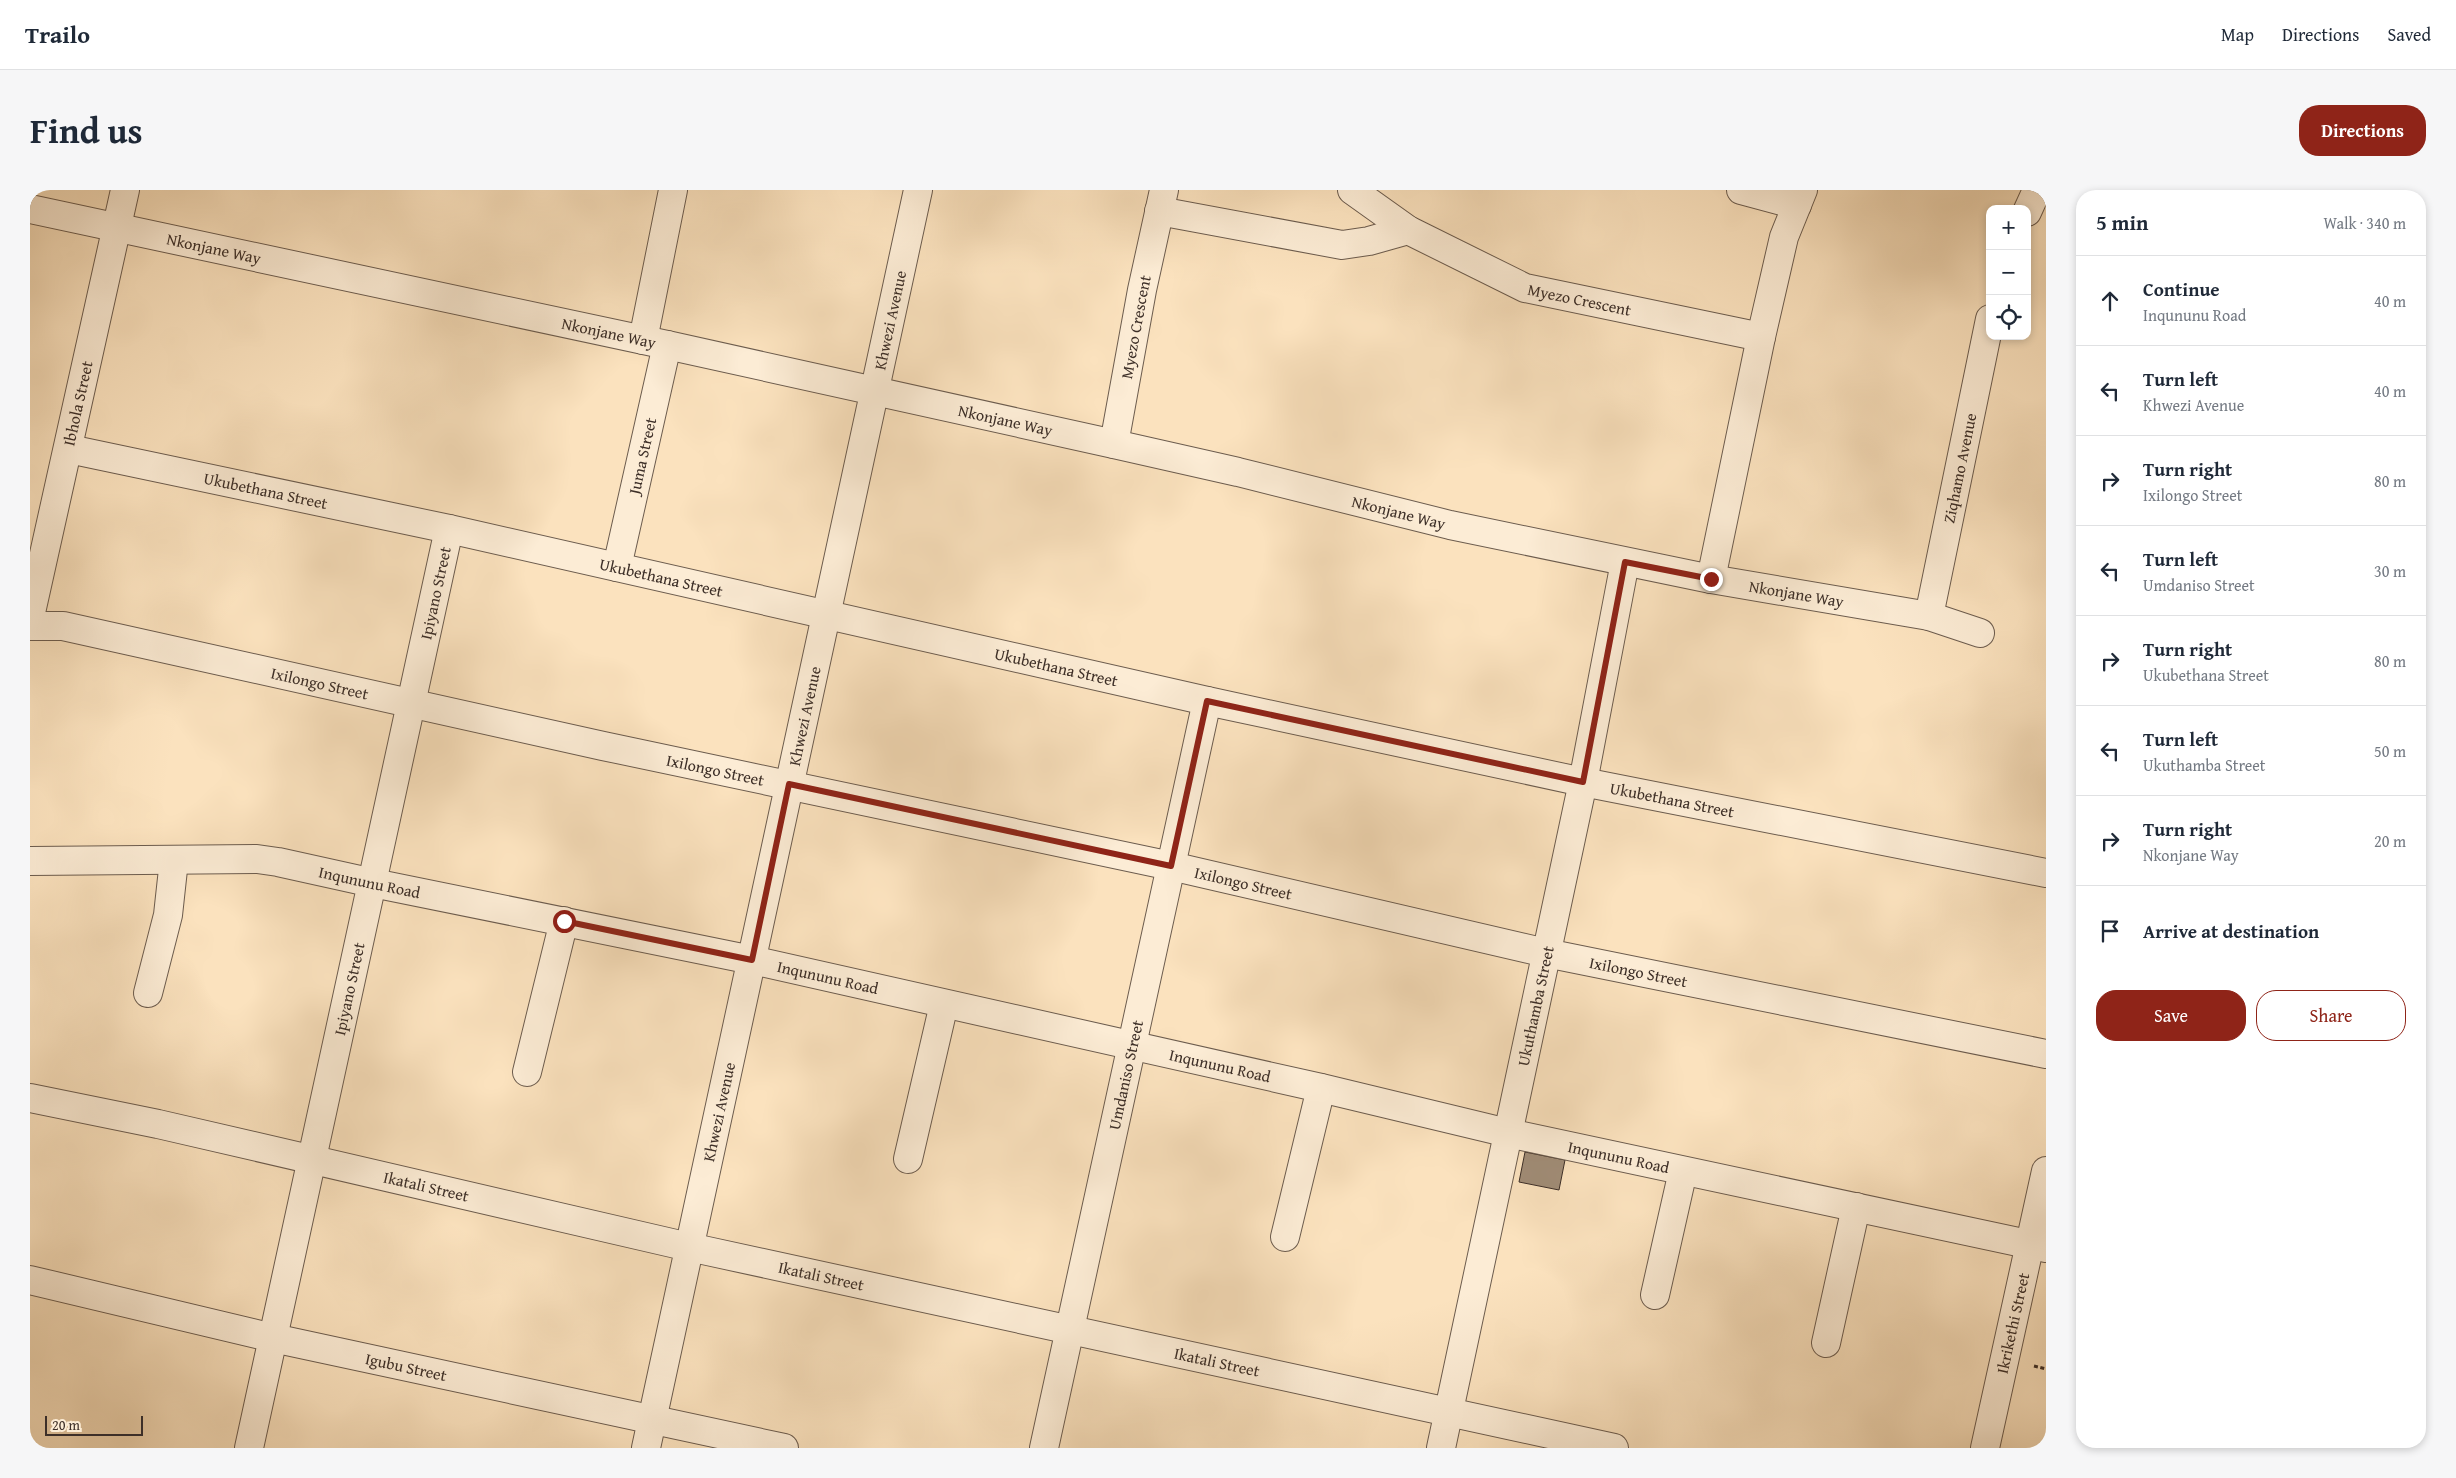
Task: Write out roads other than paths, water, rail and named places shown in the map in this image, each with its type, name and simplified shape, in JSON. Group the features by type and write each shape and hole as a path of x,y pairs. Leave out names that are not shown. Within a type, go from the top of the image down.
{"street":[{"name":"Ibhola Street","path":"30,617 69,449 125,190"},
{"name":"Juma Street","path":"617,567 655,343 673,190"},
{"name":"Khwezi Avenue","path":"646,1448 918,190"},
{"name":"Myezo Crescent","path":"1352,190 1408,230 1524,288 1761,337"},
{"path":"1711,579 1761,337 1784,238 1800,198 1741,190"},
{"path":"2030,205 2037,190"},
{"name":"Myezo Crescent","path":"1114,444 1142,290 1162,200 1342,245 1369,241 1408,230"},
{"name":"Nkonjane Way","path":"30,209 117,226 1114,444 1238,472 1450,525 1711,579 1929,616 1980,633"},
{"name":"Ziqhamo Avenue","path":"1929,616 1986,338"},
{"name":"Ukubethana Street","path":"69,449 449,528 1207,701 1583,782 2046,873"},
{"name":"Ipiyano Street","path":"249,1448 310,1160 373,883 449,528"},
{"name":"Ukuthamba Street","path":"1441,1448 1583,782 1625,562"},
{"name":"Ixilongo Street","path":"30,626 63,626 412,704 1171,866 1546,953 2046,1054"},
{"name":"Umdaniso Street","path":"1044,1448 1207,701"},
{"path":"148,993 168,915 174,860"},
{"name":"Inqununu Road","path":"30,861 264,860 752,960 1321,1088 1508,1133 2038,1247"},
{"path":"528,1072 564,921"},
{"path":"908,1159 944,1004"},
{"path":"1285,1237 1321,1088"},
{"name":"Ikatali Street","path":"30,1098 158,1124 689,1247 1614,1448"},
{"name":"Inqununu Road","path":"1655,1296 1683,1171"},
{"name":"Ikrikethi Street","path":"1985,1448 2038,1247 2046,1171"},
{"path":"1826,1343 1856,1207"},
{"name":"Igubu Street","path":"30,1280 273,1338 784,1448"}]}
